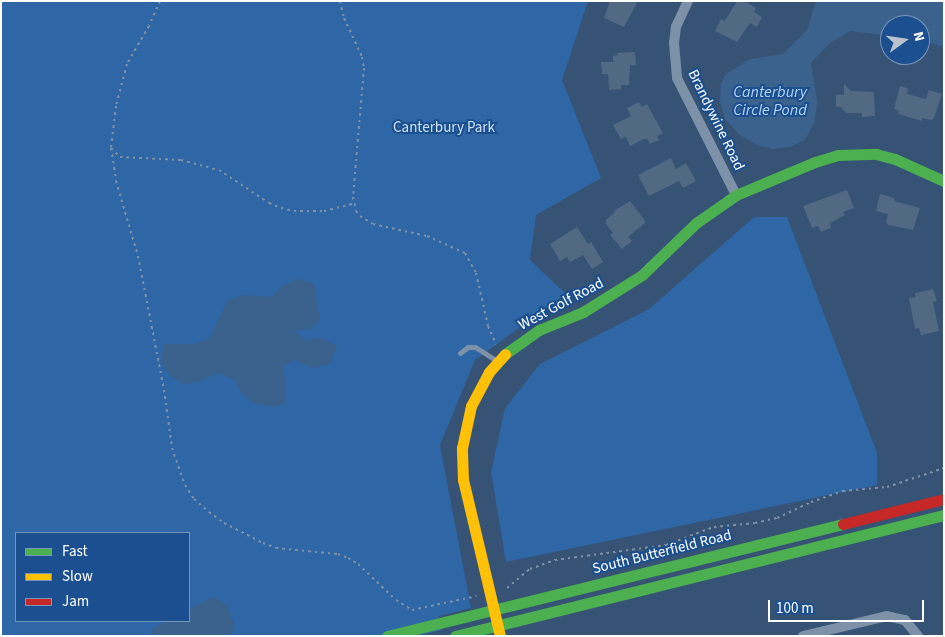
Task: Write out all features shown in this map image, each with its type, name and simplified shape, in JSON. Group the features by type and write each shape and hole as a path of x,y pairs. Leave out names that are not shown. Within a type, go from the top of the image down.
{"main road":[{"name":"West Golf Road","path":"499,630 463,480 462,448 471,406 497,362 528,337 583,312 642,275 696,223 736,195 815,162 838,155 858,153 894,158 944,181"},
{"name":"South Butterfield Road","path":"387,636 944,499"},
{"path":"455,636 499,630 944,515"}],"street":[{"name":"Brandywine Road","path":"688,1 676,27 674,43 677,78 736,195"},
{"path":"803,636 887,616 905,620 918,636"}],"lane":[{"path":"460,353 468,347 475,347 497,362"}],"path":[{"path":"160,1 149,26 127,64 116,106 111,148 116,181 138,256 162,374 172,448 177,466 194,499 224,523 276,548 338,554 348,558 358,564 396,600 412,610 476,596"},
{"path":"340,1 344,18 362,57 364,68 358,125 354,204 360,216 373,224 427,236 465,253 476,273 488,326 496,344"},
{"path":"111,148 120,157 181,160 219,170 269,203 280,208 294,211 324,211 354,204"},
{"path":"508,588 530,569 555,560 666,545 714,527 755,523 777,518 811,502 843,491 887,487 944,468"}],"green space":[{"name":"Canterbury Park","path":"1,1 588,1 562,80 601,178 536,215 530,260 566,294 475,360 440,445 471,608 439,616 442,630 417,636 1,636"},
{"path":"754,217 787,217 877,453 877,485 506,562 491,472 505,408 540,364 649,309"}],"water":[{"name":"Canterbury Circle Pond","path":"816,1 944,1 944,47 930,43 930,15 880,15 880,35 850,31 829,44 811,63 817,101 815,121 805,140 790,147 773,149 757,145 740,135 725,119 720,102 721,83 726,74 750,59 783,54 807,30"},
{"path":"298,279 314,283 320,320 311,329 293,330 305,340 321,338 337,346 330,364 312,368 294,360 283,367 286,384 285,404 273,407 253,403 240,391 235,380 217,373 201,381 183,384 170,376 161,360 164,344 194,344 210,338 227,301 242,295 272,297 282,286"},
{"path":"213,597 227,605 234,624 232,636 148,636 156,626 166,622 190,622 190,608"}],"building":[{"path":"610,1 638,1 624,27 604,18"},
{"path":"737,1 744,1 756,8 754,12 762,17 757,27 750,23 737,42 715,31 721,19 725,21"},
{"path":"635,52 636,65 630,65 629,85 621,85 621,89 609,90 608,74 602,74 601,62 613,62 613,56 618,55 617,53"},
{"path":"844,84 851,91 874,92 875,116 862,117 862,113 846,113 841,107 836,107 836,95 844,95"},
{"path":"900,86 908,88 907,94 926,99 929,90 942,94 934,118 931,120 922,118 922,121 898,114 899,111 894,109"},
{"path":"639,102 642,107 647,104 663,133 657,136 659,140 650,144 647,139 644,139 630,146 626,137 621,139 613,125 631,116 627,108"},
{"path":"671,158 676,169 686,163 696,181 683,188 679,181 649,196 638,175"},
{"path":"847,190 854,208 843,212 845,215 830,223 831,228 821,232 818,226 812,228 803,206"},
{"path":"880,194 895,199 894,201 920,208 913,230 888,225 886,221 888,214 876,211"},
{"path":"630,201 646,222 628,237 632,241 622,249 610,235 613,233 606,224 606,220 614,211"},
{"path":"577,227 588,244 591,242 603,262 592,269 583,255 570,262 567,257 560,261 550,244"},
{"path":"933,289 937,301 933,302 939,331 921,335 919,328 915,329 909,298 916,297 915,293"}],"traffic: fast":[{"path":"505,354 539,330 583,312 642,275 696,223 736,195 815,162 838,155 876,154 895,159 944,181"},
{"path":"455,636 944,515"},
{"path":"387,636 843,524"}],"traffic: slow":[{"path":"500,636 463,480 462,448 471,406 489,372 505,354"}],"traffic: jam":[{"path":"843,524 944,499"}]}
